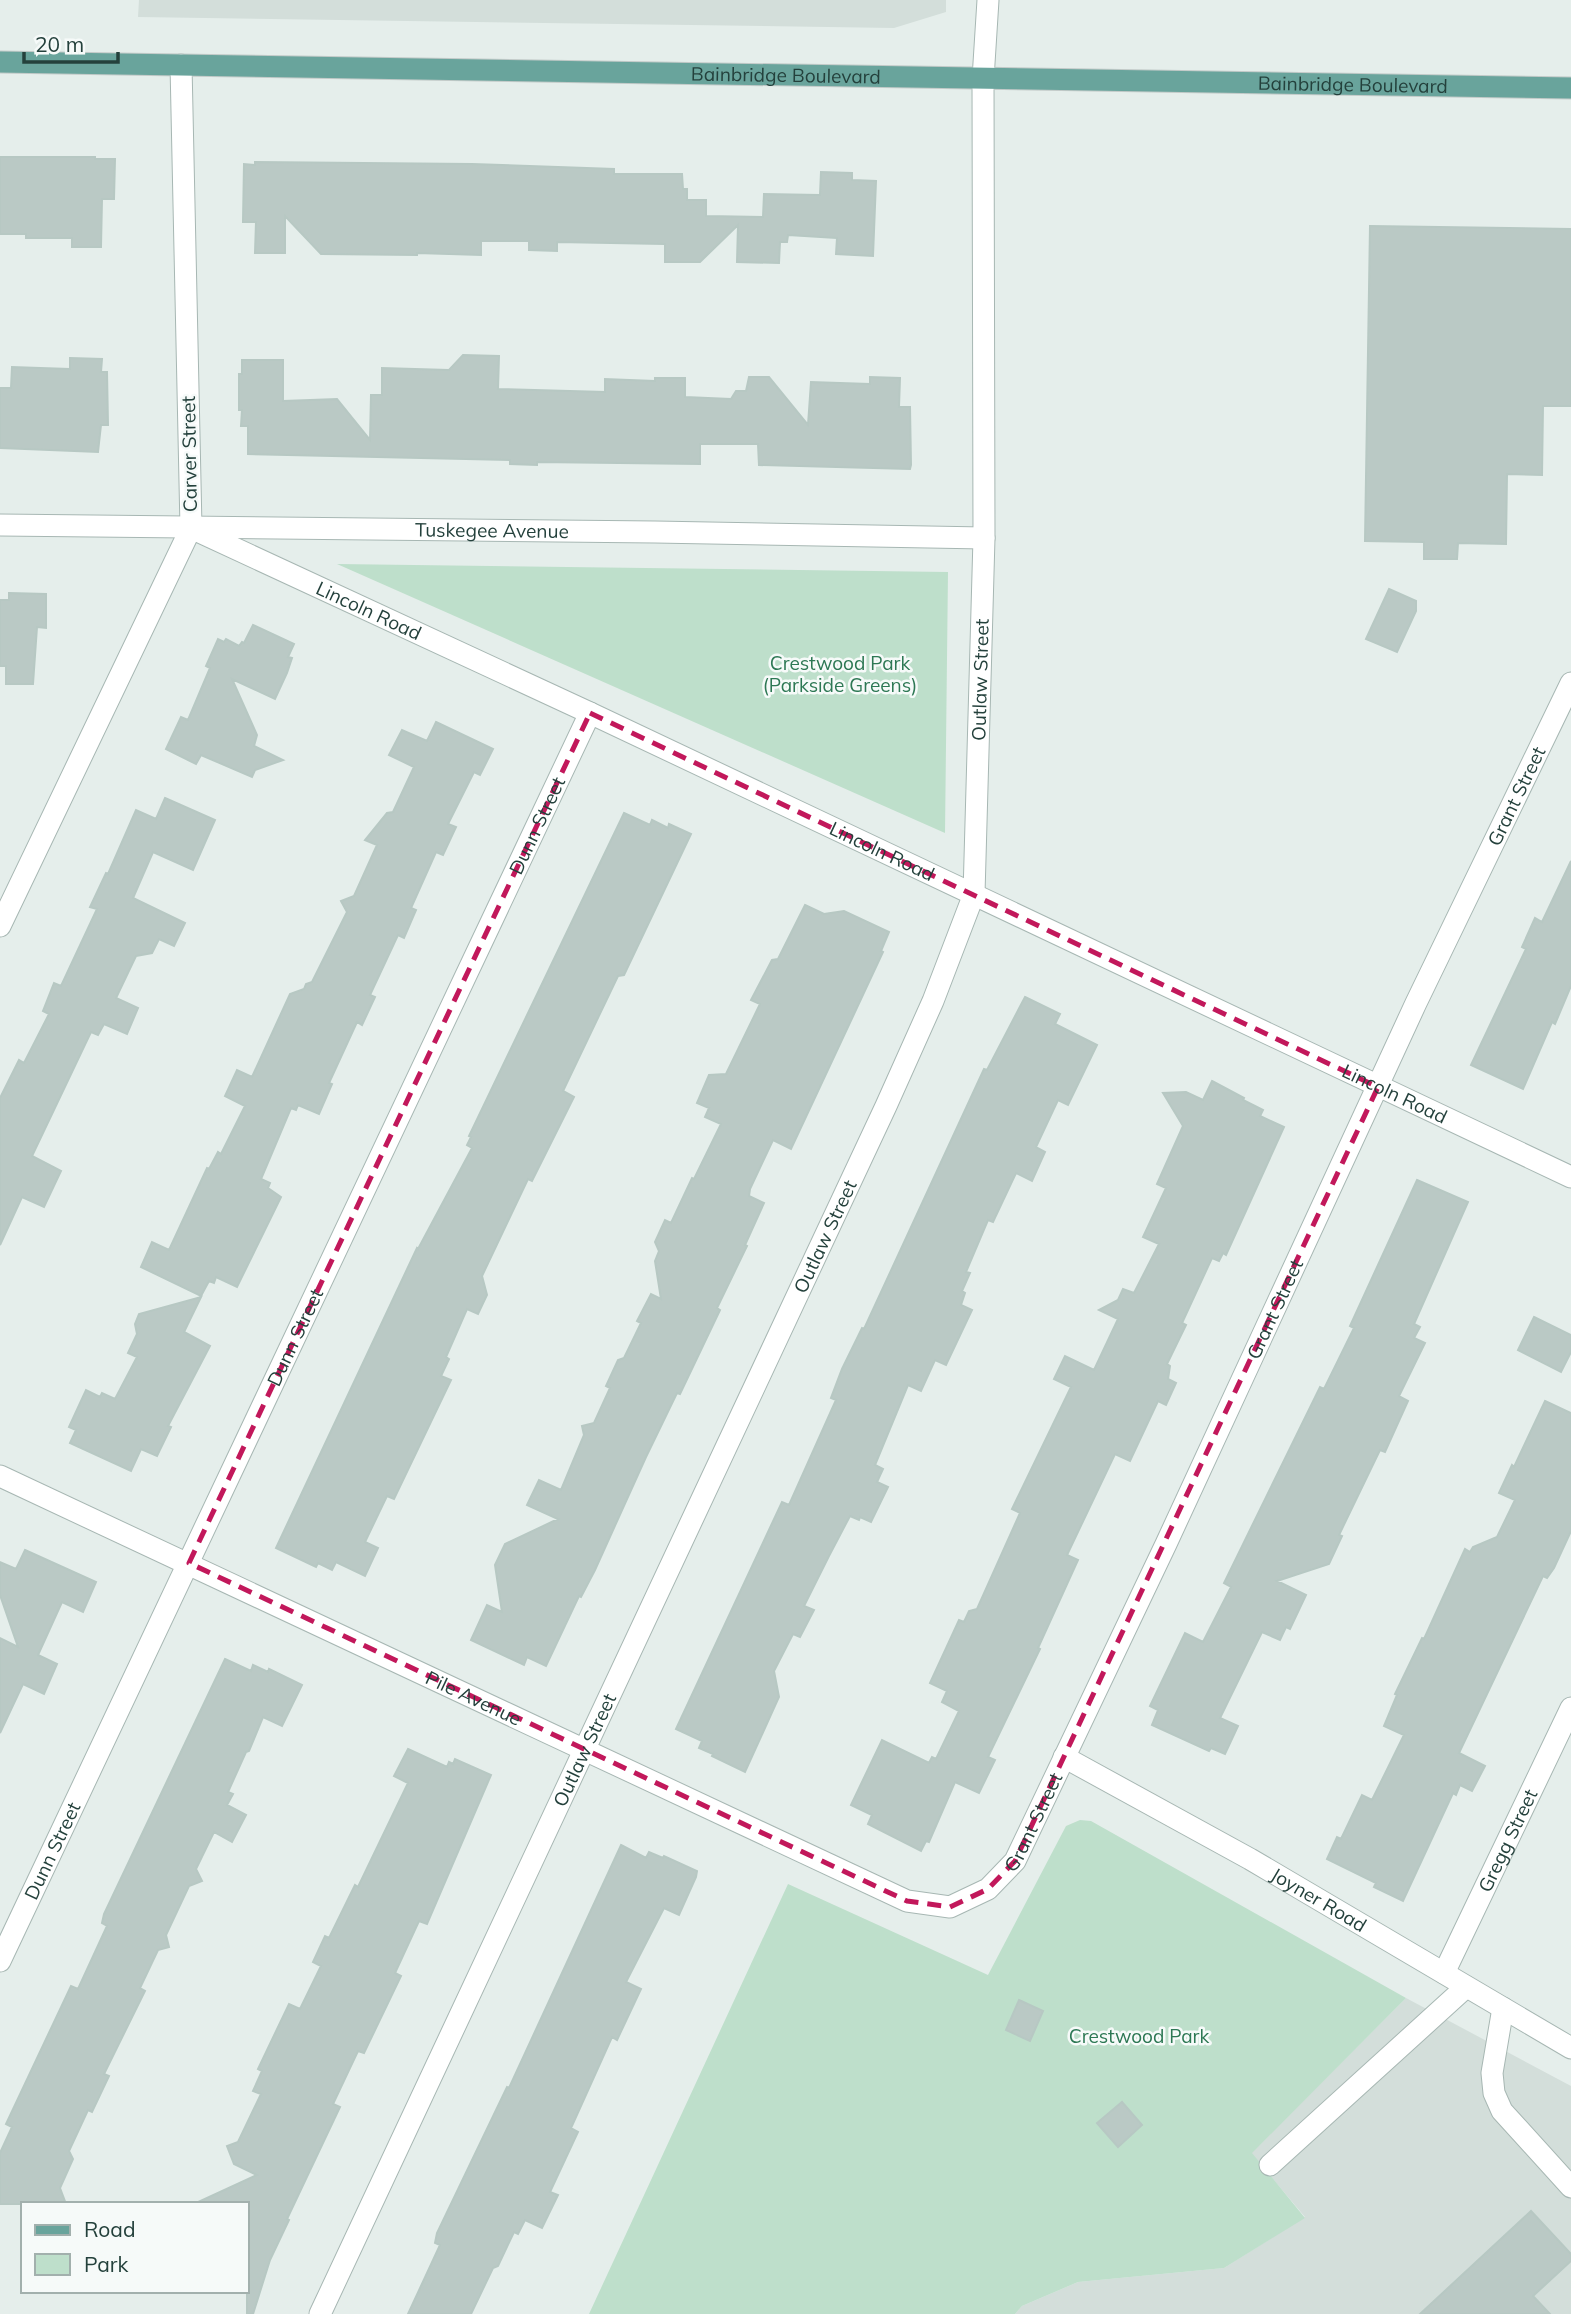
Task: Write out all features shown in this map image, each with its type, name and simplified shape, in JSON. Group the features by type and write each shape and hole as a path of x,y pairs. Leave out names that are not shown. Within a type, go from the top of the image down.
{"main road":[{"name":"Bainbridge Boulevard","path":"0,62 1571,88"}],"street":[{"name":"Outlaw Street","path":"320,2314 886,1106 933,1001 974,894 984,538 984,79 988,0"},
{"name":"Carver Street","path":"0,926 191,528 181,65"},
{"name":"Tuskegee Avenue","path":"0,525 984,538"},
{"name":"Lincoln Road","path":"191,528 590,713 1571,1177"},
{"name":"Grant Street","path":"950,1908 988,1889 1015,1861 1571,683"},
{"name":"Dunn Street","path":"0,1961 590,713"},
{"name":"Pile Avenue","path":"0,1476 907,1901 950,1908"},
{"name":"Gregg Street","path":"1444,1973 1571,1708"},
{"name":"Joyner Road","path":"1064,1757 1250,1859 1571,2048"},
{"path":"1270,2165 1466,1987"},
{"path":"1503,2008 1492,2073 1494,2093 1502,2111 1571,2188"}],"highlighted area":[{"path":"590,713 1378,1087 1015,1861 988,1889 950,1907 907,1901 189,1563"}],"shaded area":[{"path":"139,0 946,0 946,12 894,28 138,17"},
{"path":"1406,1998 1571,2086 1571,2314 1015,2314 1022,2306 1078,2282 1224,2268 1305,2217 1251,2153"}],"green space":[{"name":"Crestwood Park (Parkside Greens)","path":"337,564 948,572 945,833"},
{"name":"Crestwood Park","path":"1080,1820 1091,1821 1406,1998 1252,2153 1305,2218 1224,2268 1078,2282 1022,2306 1015,2314 589,2314 788,1884 988,1975 1066,1826"}],"building":[{"path":"0,157 115,159 114,199 102,199 101,247 72,247 72,238 26,238 26,234 0,234"},
{"path":"255,162 472,164 614,169 614,174 682,174 687,200 706,200 706,216 763,217 764,194 820,195 821,172 852,173 852,180 876,181 873,256 836,254 837,238 788,235 787,242 780,242 779,263 737,262 738,225 700,262 665,262 665,244 557,242 557,251 529,250 529,241 481,241 481,255 321,254 285,216 285,253 255,253 256,222 243,222 244,164 255,165"},
{"path":"1370,226 1571,229 1571,406 1543,406 1542,475 1507,474 1506,544 1458,543 1457,559 1424,559 1424,542 1365,541"},
{"path":"463,355 499,356 498,389 605,392 605,379 655,381 655,378 685,378 685,397 731,399 736,391 746,391 749,377 769,377 808,425 811,382 870,384 870,377 900,378 899,407 910,407 910,469 759,465 758,444 700,444 700,464 537,462 537,465 510,464 510,460 248,454 248,426 241,426 242,410 239,410 239,374 242,374 242,360 283,360 283,401 337,399 370,440 371,395 382,395 382,368 449,370"},
{"path":"70,358 102,359 101,372 107,372 108,425 101,425 98,452 0,448 0,388 11,388 12,367 70,369"},
{"path":"1389,589 1416,601 1416,611 1397,652 1366,639"},
{"path":"9,593 46,594 46,628 37,627 33,684 6,684 6,666 0,666 0,600 9,600"},
{"path":"253,625 294,644 288,657 292,658 287,673 275,699 232,679 257,735 254,746 283,760 255,770 252,777 201,755 196,764 166,749 181,717 188,720 210,668 206,666 218,639 224,642 226,639 239,646 244,643"},
{"path":"436,722 493,749 480,775 474,772 448,824 456,827 443,855 436,852 411,908 416,910 404,938 398,935 370,995 375,997 362,1025 357,1022 329,1083 332,1084 319,1114 298,1105 296,1110 291,1108 261,1179 270,1183 268,1188 281,1197 237,1287 216,1277 214,1283 209,1281 201,1296 141,1267 152,1242 169,1250 207,1168 209,1169 218,1152 221,1154 245,1106 225,1096 237,1070 252,1077 290,994 304,989 306,984 312,982 347,912 341,901 354,896 377,845 365,840 387,813 393,812 414,767 389,755 402,730 427,741"},
{"path":"165,798 215,820 193,870 153,852 133,898 185,923 174,946 159,939 152,953 136,956 116,998 138,1008 127,1034 104,1024 98,1035 91,1032 32,1156 61,1171 44,1207 22,1197 0,1245 0,1098 19,1060 24,1063 49,1014 43,1011 54,983 61,986 97,909 90,907 106,873 108,874 136,810 156,819"},
{"path":"624,813 650,825 652,820 668,828 669,824 691,834 624,975 618,976 563,1091 574,1097 532,1181 528,1179 482,1276 487,1295 478,1314 467,1309 446,1357 449,1359 441,1376 451,1380 394,1499 387,1496 365,1542 378,1548 365,1576 336,1562 332,1570 318,1563 316,1567 276,1548 417,1248 472,1148 467,1145 471,1137 469,1136"},
{"path":"1571,861 1571,986 1523,1089 1471,1065 1526,949 1522,947 1535,918 1542,922"},
{"path":"805,905 824,914 844,911 889,932 881,951 883,952 791,1149 773,1140 750,1189 749,1196 764,1203 745,1245 747,1246 717,1308 720,1310 646,1457 595,1570 581,1597 579,1596 546,1666 527,1657 524,1665 471,1640 487,1605 502,1612 495,1565 505,1544 558,1519 527,1505 539,1480 561,1490 584,1435 582,1426 594,1423 610,1388 606,1386 618,1360 624,1358 641,1323 637,1321 651,1294 661,1299 655,1261 659,1251 655,1242 665,1220 671,1223 721,1124 705,1117 709,1108 697,1103 709,1075 726,1074 760,1004 751,1000 772,960 778,959"},
{"path":"1025,997 1060,1014 1055,1024 1097,1045 1068,1105 1058,1100 1036,1147 1045,1152 1032,1181 1016,1173 993,1222 988,1220 966,1272 970,1273 962,1291 965,1293 961,1305 972,1310 946,1365 935,1360 921,1391 908,1385 875,1465 883,1469 877,1482 888,1487 871,1522 850,1516 829,1556 804,1606 814,1610 800,1637 793,1634 774,1671 779,1697 745,1772 699,1748 702,1741 676,1729 782,1502 789,1505 836,1400 831,1398 842,1369 862,1328 864,1329 984,1069 987,1070"},
{"path":"1212,1081 1263,1110 1260,1116 1284,1127 1226,1255 1223,1253 1219,1261 1212,1258 1182,1323 1186,1325 1167,1364 1170,1366 1168,1379 1176,1383 1166,1405 1158,1401 1130,1461 1115,1454 1067,1555 1078,1560 1038,1648 1040,1649 988,1757 995,1760 979,1793 955,1782 929,1842 926,1841 921,1851 868,1824 872,1815 851,1805 882,1740 929,1763 932,1757 936,1759 959,1711 942,1702 947,1691 930,1683 959,1620 964,1622 969,1611 977,1609 1020,1513 1012,1509 1071,1387 1054,1379 1065,1356 1094,1370 1118,1319 1099,1310 1118,1300 1123,1289 1134,1293 1159,1244 1143,1237 1166,1188 1157,1184 1183,1126 1163,1093 1186,1092 1203,1100"},
{"path":"1417,1180 1468,1202 1414,1324 1420,1327 1414,1338 1425,1343 1399,1396 1408,1401 1385,1452 1380,1450 1339,1535 1342,1536 1329,1564 1277,1581 1306,1595 1290,1629 1286,1627 1280,1640 1262,1632 1220,1718 1238,1726 1225,1754 1211,1748 1209,1751 1152,1725 1158,1710 1150,1706 1185,1633 1203,1642 1231,1587 1224,1583 1320,1387 1324,1389 1354,1328 1350,1326"},
{"path":"201,1297 184,1332 210,1346 168,1426 171,1427 157,1456 141,1449 131,1471 70,1443 76,1430 69,1427 86,1390 100,1397 102,1393 115,1399 137,1357 128,1353 137,1334 135,1324 139,1314"},
{"path":"1534,1317 1571,1335 1571,1352 1561,1372 1518,1350"},
{"path":"1545,1401 1571,1413 1571,1531 1554,1568 1547,1578 1543,1576 1459,1753 1485,1766 1472,1791 1460,1785 1456,1795 1453,1793 1403,1901 1374,1887 1376,1883 1327,1859 1337,1837 1341,1839 1362,1795 1372,1800 1404,1735 1384,1726 1397,1695 1395,1694 1422,1638 1424,1639 1465,1549 1470,1552 1473,1547 1497,1537 1515,1500 1499,1493"},
{"path":"25,1550 96,1582 83,1612 62,1602 38,1655 57,1664 44,1694 23,1684 0,1733 0,1638 18,1647 0,1595 0,1562 16,1569"},
{"path":"225,1659 251,1671 253,1665 268,1672 269,1669 302,1685 282,1726 263,1717 249,1751 246,1752 228,1792 233,1794 227,1805 246,1815 232,1842 214,1832 196,1869 202,1881 189,1886 166,1935 169,1947 158,1950 140,1988 145,1991 104,2074 109,2076 92,2112 88,2110 69,2151 73,2159 60,2188 65,2202 0,2204 0,2153 12,2127 6,2124 71,1986 78,1989 107,1926 102,1923"},
{"path":"408,1749 447,1767 449,1762 453,1764 455,1759 491,1775 427,1924 419,1921 395,1973 401,1976 364,2053 358,2051 333,2104 340,2107 287,2219 289,2220 270,2260 253,2314 247,2314 248,2202 198,2202 257,2175 234,2164 227,2146 238,2142 261,2094 253,2091 262,2071 258,2069 289,2004 300,2009 321,1966 313,1962 325,1936 329,1938 355,1885 358,1887 408,1783 394,1776"},
{"path":"621,1845 646,1858 649,1852 663,1858 664,1856 697,1871 696,1877 679,1915 664,1908 626,1982 641,1989 617,2040 612,2037 571,2128 578,2132 550,2192 558,2195 542,2228 525,2220 518,2234 514,2232 471,2314 408,2314 440,2245 435,2243 437,2233 507,2087 509,2088"},
{"path":"1019,2000 1043,2011 1030,2041 1006,2030"},
{"path":"1122,2102 1142,2125 1118,2147 1097,2123"},
{"path":"1531,2211 1571,2254 1571,2261 1533,2296 1550,2314 1420,2314"}]}
